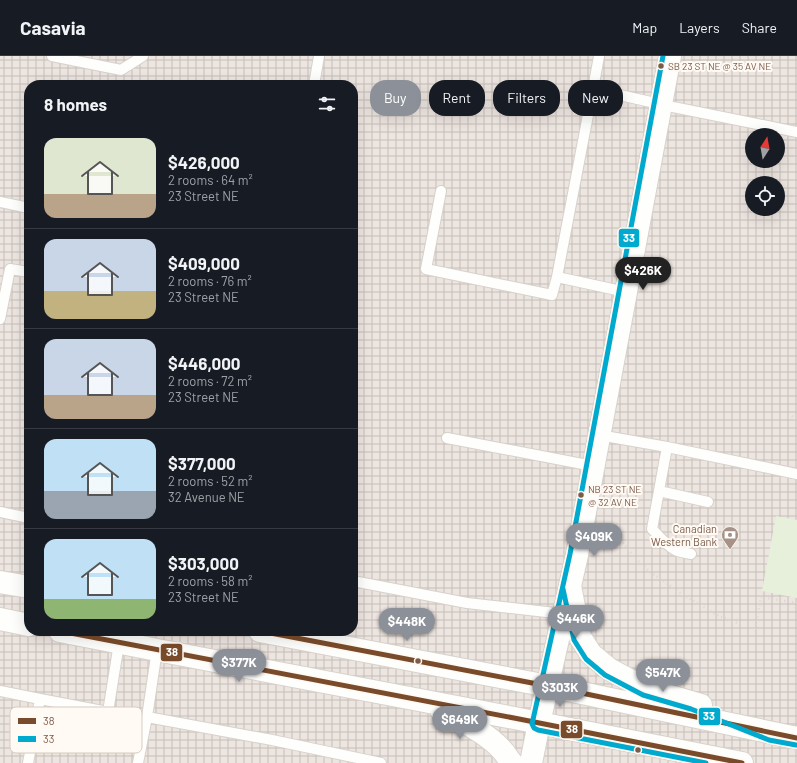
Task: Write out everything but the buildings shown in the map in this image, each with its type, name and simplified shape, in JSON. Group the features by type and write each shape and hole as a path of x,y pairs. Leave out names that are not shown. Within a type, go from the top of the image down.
{"main road":[{"path":"531,763 577,555 670,56"},
{"path":"0,582 24,586"},
{"path":"570,586 580,637 591,654 609,669 646,689 693,702 771,733"},
{"path":"0,619 24,624"},
{"path":"85,636 742,763"},
{"path":"286,636 548,686 797,738"},
{"path":"424,701 488,737 502,750 512,763"}],"lane":[{"path":"52,56 121,70 143,56"},
{"path":"315,80 319,56"},
{"path":"595,80 599,56"},
{"path":"623,96 797,132"},
{"path":"441,191 426,269 552,295 557,277 588,116"},
{"path":"0,202 24,207"},
{"path":"0,319 10,268 24,271"},
{"path":"557,277 626,292"},
{"path":"599,435 667,447 797,474"},
{"path":"447,438 593,466"},
{"path":"667,447 652,529 674,550 691,554"},
{"path":"659,491 708,502"},
{"path":"0,512 24,517"},
{"path":"358,582 467,603 564,614"},
{"path":"109,707 120,643"},
{"path":"142,743 158,650"},
{"path":"0,691 82,707"},
{"path":"38,707 40,699"},
{"path":"147,717 272,740 381,763"},
{"path":"28,763 30,753"},
{"path":"138,763 140,753"}],"path":[{"path":"792,416 797,421"},
{"path":"601,535 621,540 635,558 651,573 677,591 717,615 740,624"},
{"path":"755,629 761,597 797,603"}],"shaded area":[{"path":"0,56 797,56 797,763 0,763"}],"green space":[{"path":"776,516 797,520 797,598 762,591"}],"transit line":[{"name":"33","path":"663,56 570,554 532,724 534,728 538,730 706,763"},
{"name":"33","path":"563,589 574,640 586,659 605,675 643,695 691,709 769,740 796,745"},
{"name":"38","path":"86,636 742,763"},
{"name":"38","path":"286,636 548,686 797,738"}],"place":[{"name":"SB 23 ST NE @ 35 AV NE","path":"661,66"},
{"name":"NB 23 ST NE @ 32 AV NE","path":"581,495"},
{"name":"Canadian Western Bank","path":"730,550"}]}
